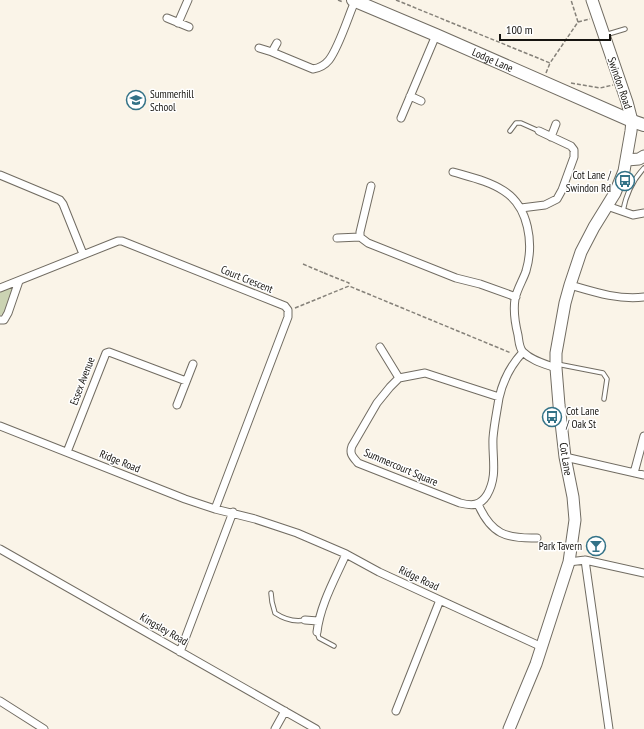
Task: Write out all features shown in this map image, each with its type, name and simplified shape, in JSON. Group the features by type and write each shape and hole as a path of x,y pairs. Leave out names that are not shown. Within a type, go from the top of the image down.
{"main road":[{"name":"Lodge Lane","path":"354,0 644,125"}],"street":[{"path":"178,23 188,0"},
{"path":"259,48 313,69 324,65 329,60 354,0"},
{"name":"Swindon Road","path":"592,0 632,120"},
{"path":"167,18 189,27"},
{"path":"401,118 436,35"},
{"path":"272,52 277,43"},
{"path":"410,96 421,101"},
{"name":"Cot Lane","path":"509,729 542,647 569,562 575,520 559,405 556,366 556,353 561,326 570,285 581,252 621,180 627,160 632,120"},
{"path":"551,136 556,124"},
{"path":"521,208 551,203 557,199 562,190 574,157 574,150 571,146 539,131"},
{"path":"627,160 639,160 644,156"},
{"path":"453,172 494,185 511,196 521,208 527,226 529,256 526,270 516,297 514,314 520,347 523,352 532,359 556,366"},
{"path":"0,175 60,200 84,254"},
{"path":"360,237 371,186"},
{"path":"607,206 633,215 644,213"},
{"path":"337,238 360,237 368,243 456,278 480,284 516,297"},
{"name":"Court Crescent","path":"0,288 84,254 118,241 122,241 285,306 288,310"},
{"path":"0,320 4,320 8,313 19,281"},
{"path":"570,285 612,297 644,297"},
{"path":"215,509 288,317 288,310"},
{"path":"380,347 399,378 425,373 499,397"},
{"name":"Essex Avenue","path":"67,452 106,353 109,352 186,381"},
{"path":"523,352 508,372 499,397 493,438 495,468 494,479 489,491 483,500 478,504 484,517 495,529 512,536 537,538"},
{"path":"178,405 193,364"},
{"name":"Summercourt Square","path":"399,378 377,403 352,446 352,456 358,463 460,503 470,506 478,504"},
{"name":"Ridge Road","path":"0,426 185,499 215,509 233,512 297,533 346,554 379,572 542,647"},
{"path":"634,473 644,436"},
{"path":"566,457 644,475"},
{"path":"180,652 233,512"},
{"name":"Kingsley Road","path":"0,549 316,729"},
{"path":"317,632 318,621 327,596 346,554"},
{"path":"585,560 609,729"},
{"path":"569,562 585,560 644,573"},
{"name":"Ridge Road","path":"396,711 440,600"},
{"path":"305,620 318,621"},
{"path":"0,701 44,729"},
{"path":"275,729 285,711"}],"lane":[{"path":"604,35 625,29"},
{"path":"510,131 516,123 521,123 539,131"},
{"path":"623,211 625,199 629,189 635,178 644,168"},
{"path":"556,366 603,373 608,379 604,399"},
{"path":"271,593 275,613 293,621 298,622 305,620"},
{"path":"317,632 319,638 334,646"}],"path":[{"path":"396,0 550,63"},
{"path":"571,0 578,22"},
{"path":"546,73 550,63 578,22 598,17"},
{"path":"303,264 350,283 347,286"},
{"path":"288,310 349,286 511,353"}],"green space":[{"path":"12,286 12,294 9,302 0,316 0,291"}],"place":[{"name":"Summerhill School","path":"136,100"},
{"name":"Cot Lane / Swindon Rd","path":"625,181"},
{"name":"Cot Lane / Oak St","path":"552,417"},
{"name":"Park Tavern","path":"596,546"}]}
